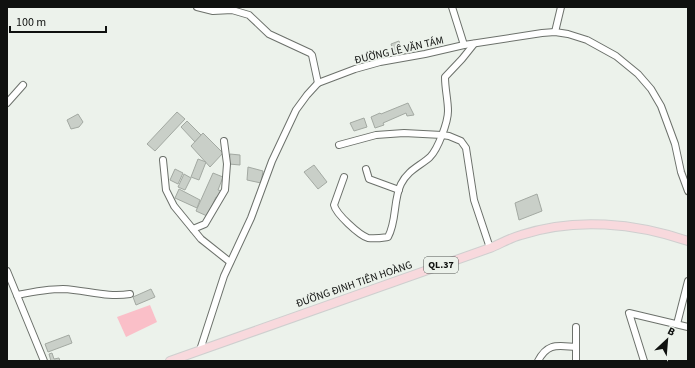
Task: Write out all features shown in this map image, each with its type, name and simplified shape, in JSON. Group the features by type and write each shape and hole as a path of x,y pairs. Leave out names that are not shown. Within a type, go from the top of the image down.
{"main road":[{"name":"ĐƯỜNG ĐINH TIÊN HOÀNG","path":"170,361 490,248 521,235 545,229 583,224 602,224 647,230 688,241"}],"street":[{"path":"197,7 212,11 232,9 249,15 269,34 310,53 312,55 318,83"},
{"path":"452,7 464,45"},
{"path":"555,32 561,7"},
{"name":"ĐƯỜNG LÊ VĂN TÁM","path":"200,350 224,276 252,218 282,138 296,110 318,83 355,69 380,62 464,45 534,34 555,32 568,34 587,40 616,56 638,74 651,89 662,106 675,144 680,172 688,190"},
{"path":"344,177 334,207 339,214 361,235 380,239 388,237 392,229 401,183 412,169 430,156 442,135 448,114 444,77 462,59 474,44"},
{"path":"7,103 23,85"},
{"path":"339,145 382,134 404,133 442,135 461,141 465,146 474,200 490,248"},
{"path":"193,229 205,224 224,190 227,164 224,141"},
{"path":"163,160 166,190 174,206 201,239 230,262"},
{"path":"366,169 369,179 399,190"},
{"path":"7,271 44,361"},
{"path":"677,324 688,281"},
{"path":"17,295 50,289 63,289 110,295 130,294"},
{"path":"644,361 629,312 688,327"},
{"path":"576,327 576,361"},
{"path":"538,361 542,352 546,349 556,346 576,347"}],"shaded area":[{"path":"150,305 157,322 126,337 117,317"}],"building":[{"path":"399,41 402,51 394,54 391,44"},
{"path":"408,103 414,115 407,116 406,113 383,123 384,125 375,128 371,117"},
{"path":"177,112 185,119 155,151 147,144"},
{"path":"78,114 83,122 79,127 71,129 67,120"},
{"path":"364,118 367,127 354,131 350,123"},
{"path":"187,121 201,135 195,142 181,127"},
{"path":"203,133 223,153 210,167 191,146"},
{"path":"230,154 240,155 240,165 229,164"},
{"path":"198,159 206,162 199,180 191,177"},
{"path":"314,165 327,182 318,189 304,172"},
{"path":"248,167 263,171 261,183 247,180"},
{"path":"175,169 183,173 178,184 170,180"},
{"path":"213,173 223,177 218,190 221,191 219,198 216,197 207,216 196,211"},
{"path":"184,174 191,178 185,190 178,187"},
{"path":"179,189 200,200 197,208 175,198"},
{"path":"537,194 542,211 519,220 515,203"},
{"path":"151,289 155,297 136,305 133,297"},
{"path":"69,335 72,343 48,352 45,344"},
{"path":"52,353 54,359 59,358 60,361 51,361 49,354"}]}
